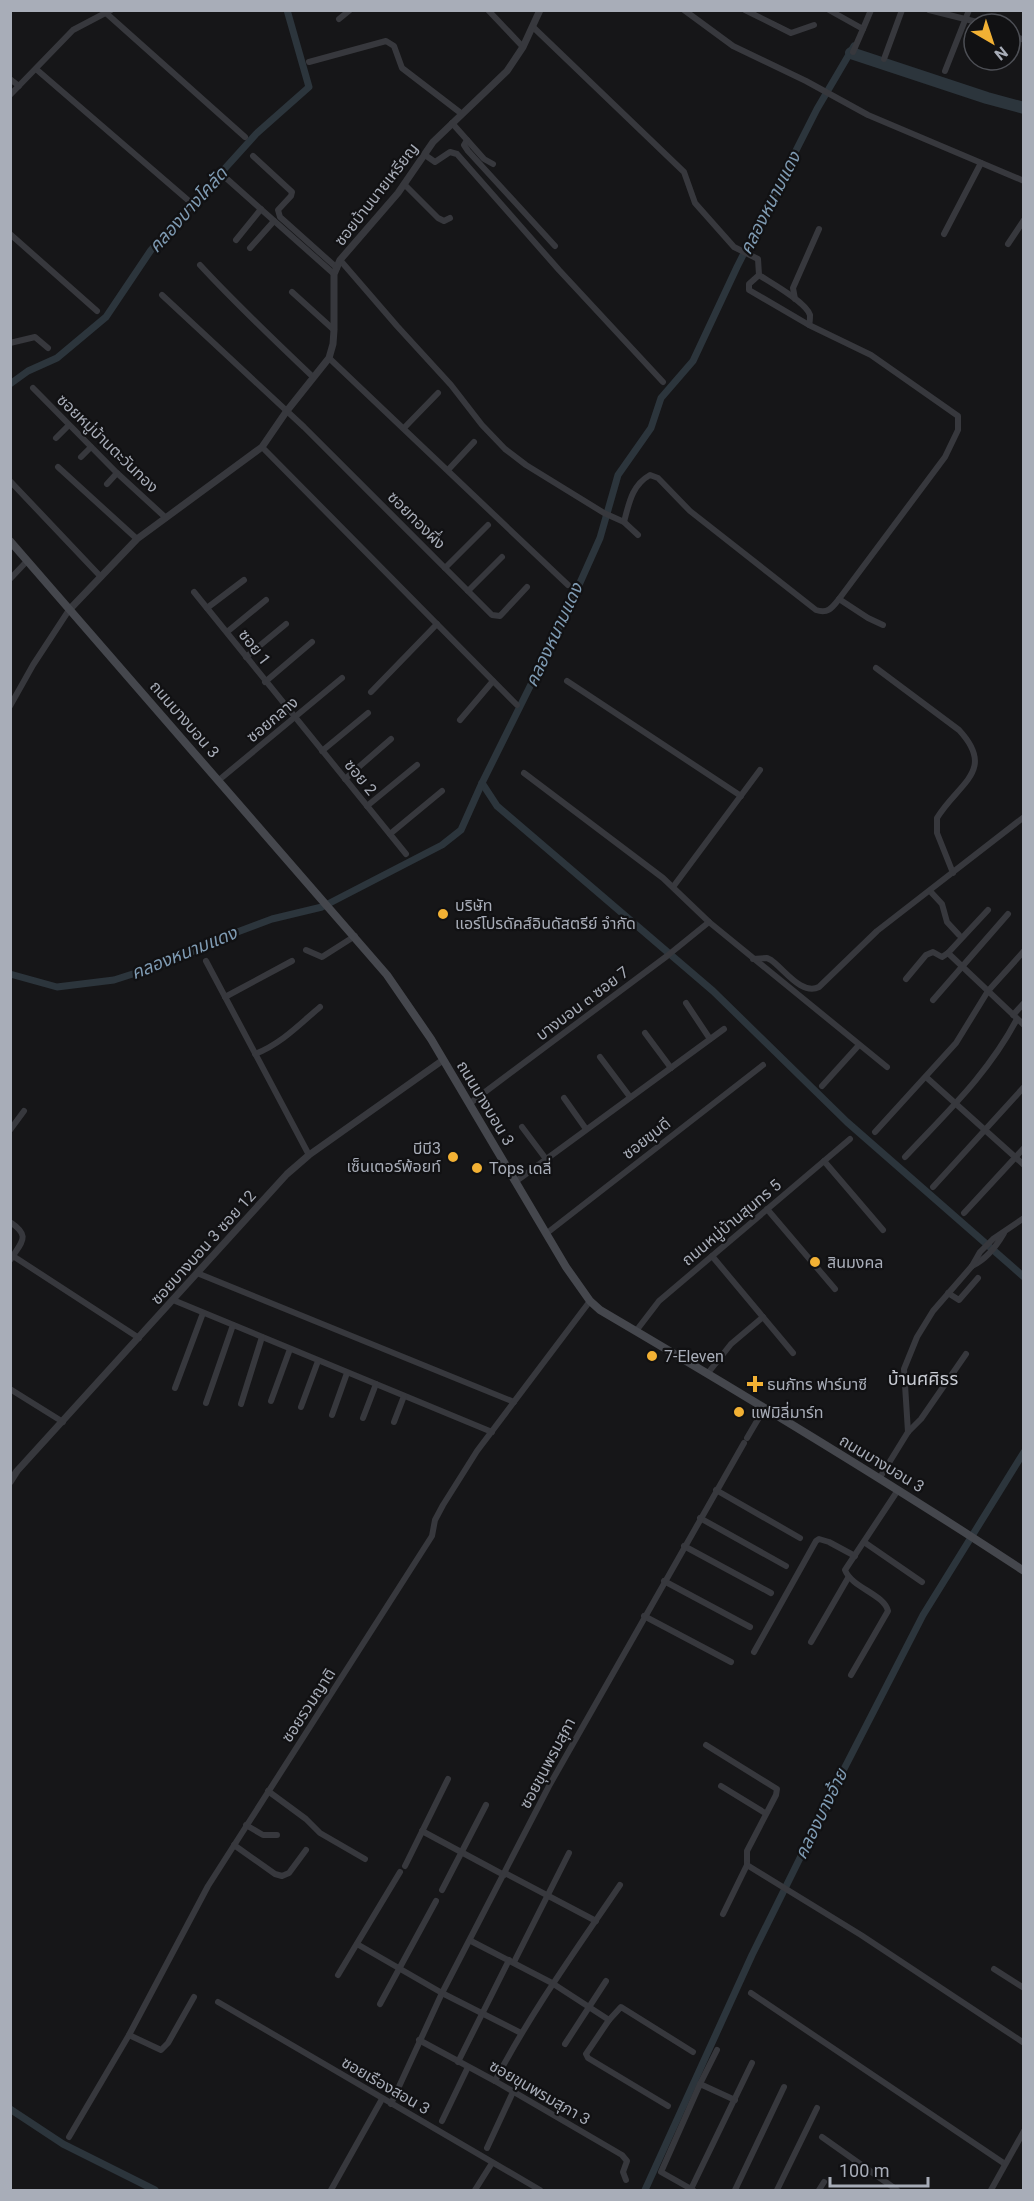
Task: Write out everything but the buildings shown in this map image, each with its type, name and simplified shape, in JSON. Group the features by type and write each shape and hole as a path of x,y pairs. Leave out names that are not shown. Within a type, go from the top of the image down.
{"main road":[{"name":"ถนนบางบอน 3","path":"10,541 324,900 403,995 566,1267 590,1301 600,1310 958,1527 1023,1571"}],"street":[{"path":"339,19 350,10"},
{"path":"488,10 523,47"},
{"name":"ซอยบ้านนายเหรียญ","path":"337,267 404,184 433,142 507,71 523,47 540,10"},
{"path":"684,10 733,46 868,115 1023,181"},
{"path":"745,10 791,33 814,25"},
{"path":"829,10 861,27"},
{"path":"854,52 861,27 871,10"},
{"path":"884,59 902,10"},
{"path":"929,10 962,18"},
{"path":"10,95 73,30 108,12 246,137"},
{"path":"533,27 684,172 695,203 739,251 758,259 759,274 749,284 749,290 809,325 871,356 958,416 958,430 945,457 828,611 816,610 690,511 658,478 650,475 642,479 630,496 624,522"},
{"path":"945,71 962,27"},
{"path":"309,62 386,41 394,46 402,68 462,114"},
{"path":"36,69 189,201"},
{"path":"10,79 19,86"},
{"path":"452,123 484,159 493,164"},
{"path":"467,140 464,144 468,151 555,246"},
{"path":"425,155 435,162 450,152 457,154 558,270 663,382"},
{"path":"253,156 292,192 278,210 280,217 337,267 397,326 451,385 493,437 526,465 604,513 624,522 638,535"},
{"path":"944,234 981,163"},
{"path":"226,178 274,221 337,267"},
{"path":"404,184 438,218 444,221 450,218"},
{"path":"236,240 261,209"},
{"path":"1008,244 1023,220"},
{"path":"250,248 274,221"},
{"path":"795,299 793,288 819,229"},
{"path":"10,234 97,311"},
{"path":"200,265 243,311 313,377"},
{"path":"10,706 59,622 69,610 137,538 262,447 286,412 329,358 333,344 337,267"},
{"path":"759,274 807,309 810,317 809,325"},
{"path":"292,292 334,330"},
{"name":"ซอยทองผึ่ง","path":"162,295 304,427 495,617 500,616 527,587"},
{"path":"10,342 35,337 48,348"},
{"path":"329,358 568,585"},
{"name":"ซอยหมู่บ้านตะวันทอง","path":"33,387 117,473 166,518"},
{"path":"404,428 438,393"},
{"path":"56,438 69,425"},
{"path":"448,470 474,442"},
{"path":"81,457 91,447"},
{"path":"262,447 517,705"},
{"path":"58,466 137,538"},
{"path":"107,484 117,473"},
{"path":"11,482 101,577"},
{"path":"445,568 488,525"},
{"path":"468,591 502,557"},
{"path":"10,579 27,561"},
{"path":"207,608 244,580"},
{"name":"ซอย 1","path":"194,592 295,717"},
{"path":"839,599 883,625"},
{"path":"227,633 266,600"},
{"path":"246,657 286,624"},
{"path":"371,692 437,624"},
{"path":"265,682 312,642"},
{"path":"876,668 959,730 968,740 976,756 974,771 937,818 938,833 953,873"},
{"name":"ซอยกลาง","path":"219,780 342,678"},
{"path":"460,720 493,681"},
{"path":"567,681 741,796"},
{"path":"322,751 368,713"},
{"name":"ซอย 2","path":"295,717 406,854"},
{"path":"345,779 391,740"},
{"path":"368,807 417,765"},
{"path":"674,887 760,770"},
{"path":"524,772 674,887 753,959 887,1067"},
{"path":"390,834 442,791"},
{"path":"753,959 771,960 804,988 814,990 877,931 1023,817"},
{"path":"930,891 942,904 947,922 958,935"},
{"path":"906,979 930,953 942,957 948,953 988,910"},
{"path":"933,1000 1008,914"},
{"name":"บางบอน ๓ ซอย 7","path":"470,1104 710,922"},
{"path":"306,950 322,957 355,936"},
{"path":"876,1132 956,1043 988,991 1023,951"},
{"path":"948,953 1023,1025"},
{"path":"206,961 309,1155"},
{"path":"225,997 292,962"},
{"path":"905,1157 984,1072 1005,1041 1023,1003"},
{"path":"686,1004 710,1039"},
{"path":"255,1054 266,1050 286,1036 320,1007"},
{"path":"515,1182 724,1029"},
{"path":"645,1033 670,1068"},
{"path":"822,1086 859,1045"},
{"path":"600,1056 630,1097"},
{"name":"ซอยบางบอน 3 ซอย 12","path":"10,1482 17,1471 278,1183 309,1155 443,1059"},
{"name":"ซอยขุนดี","path":"546,1233 763,1065"},
{"path":"926,1077 1023,1165"},
{"path":"933,1187 1023,1087"},
{"path":"564,1098 586,1130"},
{"path":"10,1130 24,1111"},
{"path":"522,1127 546,1159"},
{"name":"ถนนหมู่บ้านสุนทร 5","path":"636,1331 659,1301 850,1139"},
{"path":"964,1213 1023,1148"},
{"path":"824,1161 883,1230"},
{"path":"767,1209 835,1289"},
{"path":"908,1432 904,1369 917,1336 933,1311 972,1266 980,1252 1023,1218"},
{"path":"10,1222 21,1229 24,1235 12,1257 139,1338"},
{"path":"972,1266 986,1258 995,1241"},
{"path":"712,1256 793,1353"},
{"path":"197,1273 513,1402"},
{"path":"948,1293 959,1300 978,1278"},
{"path":"173,1300 492,1432"},
{"name":"ซอยรวมญาติ","path":"69,2137 129,2035 208,1886 432,1536 435,1520 443,1505 513,1402 590,1301"},
{"path":"175,1388 203,1313"},
{"path":"708,1374 731,1344 763,1317"},
{"path":"206,1403 233,1325"},
{"path":"241,1404 262,1337"},
{"path":"271,1401 290,1349"},
{"path":"879,1479 908,1432 921,1419 966,1354"},
{"path":"301,1407 318,1361"},
{"path":"332,1415 348,1372"},
{"path":"363,1418 376,1384"},
{"path":"10,1389 63,1422"},
{"path":"394,1422 404,1396"},
{"name":"ซอยขุนพรมสุภา","path":"391,2104 442,1993 561,1764 764,1409"},
{"path":"716,1490 800,1538"},
{"path":"851,1675 888,1611 885,1604 848,1578 845,1570 898,1491"},
{"path":"700,1518 786,1566"},
{"path":"754,1652 816,1541 819,1539 829,1542 855,1556"},
{"path":"864,1542 922,1582"},
{"path":"684,1546 771,1593"},
{"path":"810,1642 848,1578"},
{"path":"664,1581 750,1627"},
{"path":"644,1616 731,1662"},
{"path":"706,1745 775,1787 776,1795 747,1851 747,1865 723,1914"},
{"path":"405,1866 448,1779"},
{"path":"721,1786 765,1813"},
{"path":"268,1791 306,1819 320,1833 365,1859"},
{"path":"442,1890 486,1805"},
{"path":"246,1825 263,1835 277,1835"},
{"path":"422,1831 596,1921"},
{"path":"234,1845 274,1874 282,1876 289,1873 306,1850"},
{"path":"458,2062 568,1853"},
{"path":"747,1865 1023,2043"},
{"path":"338,1975 400,1872"},
{"path":"495,2081 552,1983 620,1885"},
{"path":"380,2004 436,1901"},
{"path":"471,1941 552,1983 609,2020"},
{"path":"357,1944 442,1993 521,2033"},
{"path":"994,1970 1023,1988"},
{"path":"565,2044 606,1981"},
{"path":"751,1993 1005,2164"},
{"path":"129,2035 161,2050 168,2043 194,1997"},
{"name":"ซอยเรืองสอน 3","path":"218,2002 540,2190"},
{"path":"668,2106 588,2058 586,2054 609,2020 619,2008 623,2007 693,2052"},
{"name":"ซอยขุนพรมสุภา 3","path":"419,2040 495,2081 627,2158 623,2172 626,2180"},
{"path":"717,2050 661,2172 687,2189 735,2100 752,2063"},
{"path":"442,2121 468,2067"},
{"path":"700,2084 735,2100"},
{"path":"735,2190 784,2087"},
{"path":"488,2148 513,2092"},
{"path":"332,2190 382,2099"},
{"path":"777,2190 817,2108"},
{"path":"991,2190 1023,2131"},
{"path":"822,2138 897,2190"},
{"path":"475,2190 492,2163"},
{"path":"819,2190 824,2182"}],"waterway":[{"name":"คลองบางโคลัด","path":"10,384 28,371 57,358 106,317 151,250 256,134 309,87 287,10"},
{"name":"คลองหนามแดง","path":"10,974 57,987 114,980 173,961 216,940 272,919 322,907 442,845 461,830 566,614 600,538 618,475 651,428 661,398 693,361 737,267 817,109 854,46"},
{"path":"851,53 1024,108"},
{"path":"482,783 497,806 713,991 847,1122 1024,1277"},
{"name":"คลองบางอ้าย","path":"645,2190 752,1955 923,1615 1024,1452"},
{"path":"10,2109 63,2144 155,2190"}],"place":[{"name":"บริษัท แอร์โปรดัคส์อินดัสตรีย์ จำกัด","path":"443,914"},
{"name":"บีบี3 เซ็นเตอร์พ้อยท์","path":"453,1157"},
{"name":"Tops เดลี่","path":"477,1168"},
{"name":"สินมงคล","path":"815,1262"},
{"name":"7-Eleven","path":"652,1356"},
{"name":"ธนภัทร ฟาร์มาซี","path":"755,1384"},
{"name":"แฟมิลี่มาร์ท","path":"739,1412"}],"district":[{"name":"บ้านศศิธร","path":"923,1379"}]}
